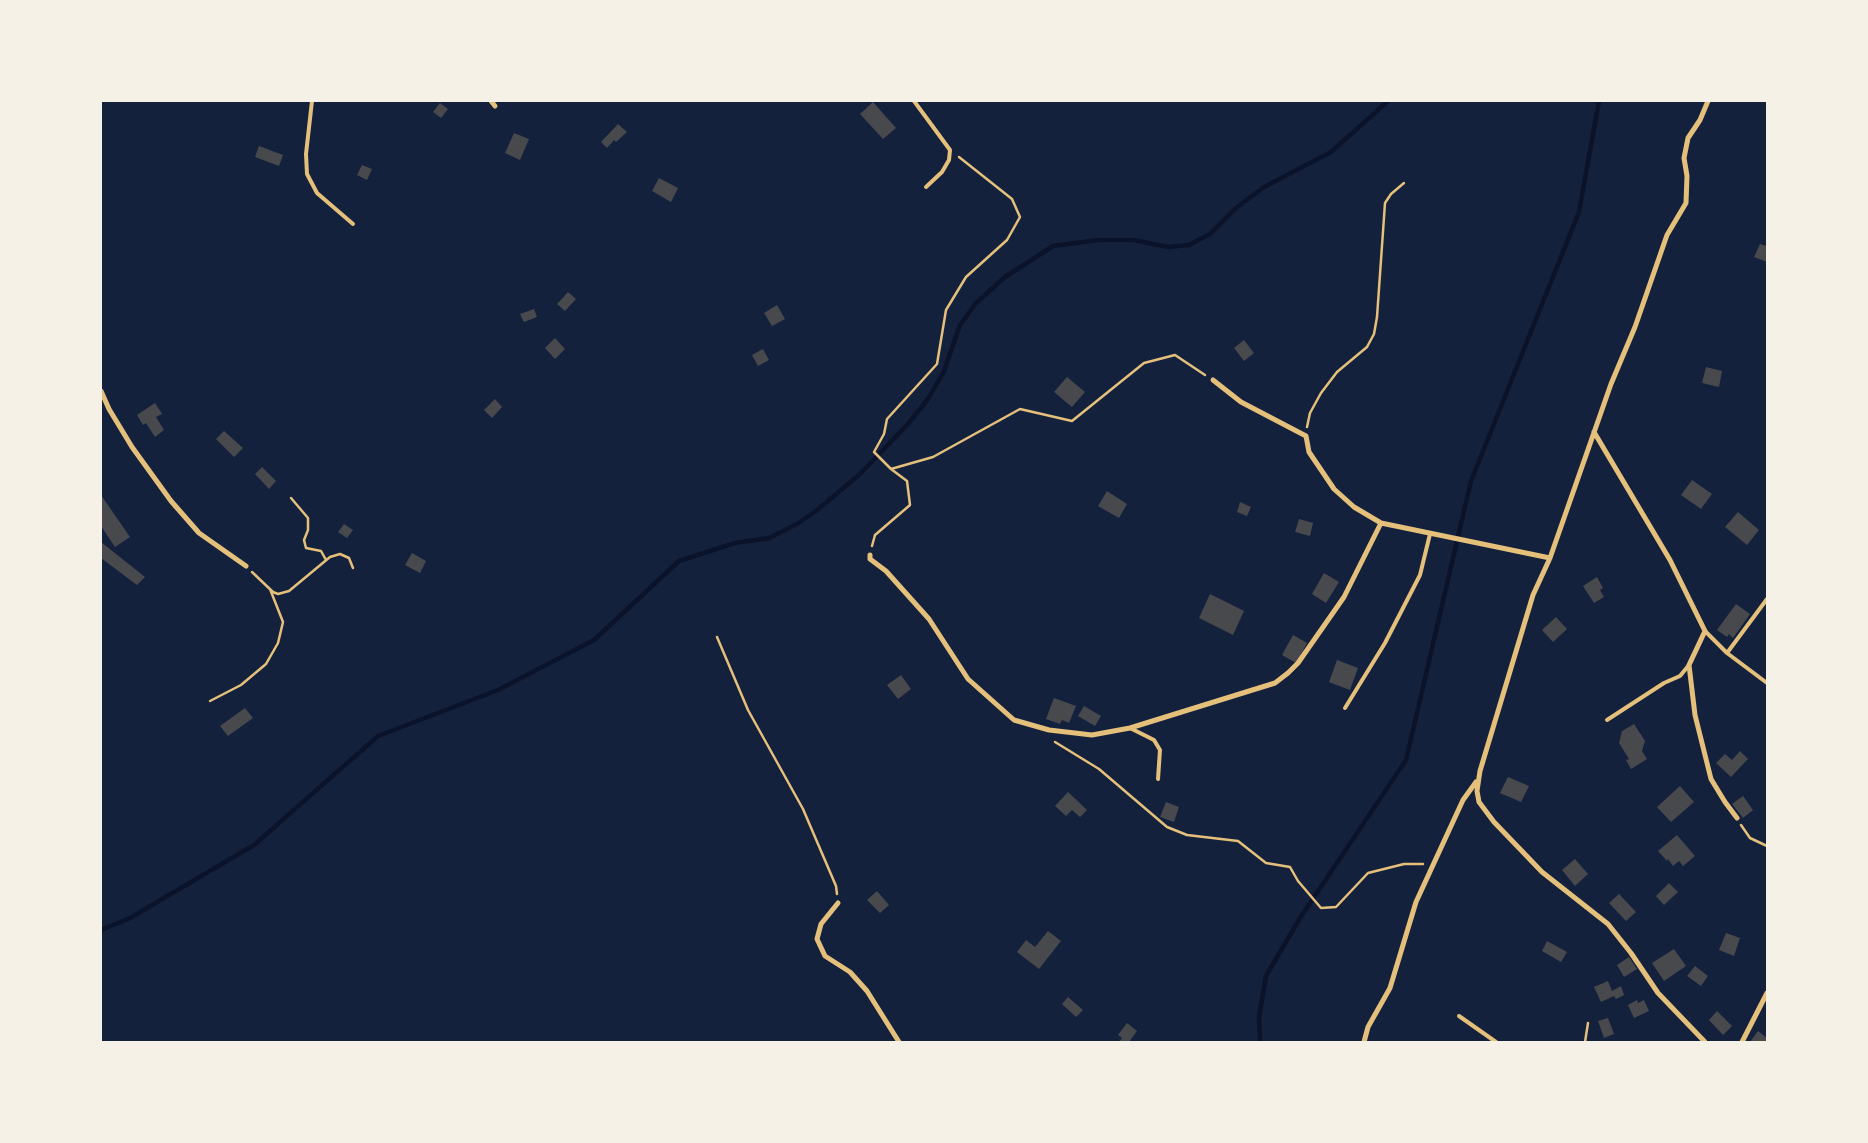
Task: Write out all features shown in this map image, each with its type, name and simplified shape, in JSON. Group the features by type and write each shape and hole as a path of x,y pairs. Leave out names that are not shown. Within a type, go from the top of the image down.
{"street":[{"path":"1705,1042 1658,993 1632,953 1608,924 1542,872 1494,822 1479,802 1477,781 1534,595 1550,558 1611,384 1635,328 1666,235 1686,202 1688,176 1684,158 1688,138 1700,120 1708,101"},
{"path":"1213,380 1241,402 1306,436 1309,452 1334,489 1354,507 1381,524 1550,558"},
{"path":"101,391 109,409 132,447 171,501 199,533 246,566"},
{"path":"1594,432 1670,560 1705,631 1689,665 1695,715 1712,779 1737,818"},
{"path":"870,554 870,559 886,570 929,619 968,679 1014,720 1049,730 1092,735 1130,728 1275,683 1288,674 1298,663 1344,597 1381,524"},
{"path":"1364,1042 1368,1026 1390,988 1416,902 1463,800 1477,781"},
{"path":"838,903 821,924 817,939 825,956 850,972 866,991 899,1042"},
{"path":"1742,1042 1767,993"}],"lane":[{"path":"312,101 306,154 307,174 317,193 353,224"},
{"path":"914,101 950,150 950,160 942,172 926,187"},
{"path":"1344,708 1385,643 1420,575 1430,534"},
{"path":"1727,654 1767,599"},
{"path":"1705,631 1727,654 1767,683"},
{"path":"1607,720 1680,676 1689,665"},
{"path":"1130,728 1154,740 1160,750 1158,779"},
{"path":"1459,1016 1496,1042"}],"path":[{"path":"870,554 876,535 910,505 907,480 891,469 874,452 884,434 887,418 938,364 946,310 966,278 1007,240 1020,216 1012,199 950,150"},
{"path":"1306,436 1310,414 1321,394 1337,372 1367,347 1374,334 1377,317 1385,203 1391,194 1404,184"},
{"path":"891,469 933,457 1020,409 1072,421 1144,363 1175,355 1213,380"},
{"path":"291,498 308,518 308,530 304,540 306,548 320,552 326,560"},
{"path":"246,566 270,589 278,594 285,593 330,557 340,554 349,558 353,568"},
{"path":"210,701 241,685 266,664 274,650 283,622 270,589"},
{"path":"717,637 748,710 804,809 836,886 838,903"},
{"path":"1055,742 1099,769 1167,828 1187,836 1238,841 1266,863 1290,867 1298,881 1320,908 1336,907 1368,873 1404,864 1434,864"},
{"path":"1737,818 1750,838 1767,846"},
{"path":"1585,1042 1588,1023"}],"building":[{"path":"873,102 896,128 883,139 860,114"},
{"path":"440,103 448,109 441,118 433,112"},
{"path":"618,124 627,132 616,142 614,140 607,148 601,142"},
{"path":"514,133 529,139 520,160 505,153"},
{"path":"259,146 283,155 279,166 255,157"},
{"path":"362,165 372,169 367,180 357,175"},
{"path":"659,178 678,188 671,202 652,191"},
{"path":"1760,244 1767,246 1767,262 1754,257"},
{"path":"568,292 576,299 565,311 557,304"},
{"path":"777,305 785,319 772,326 764,313"},
{"path":"534,309 537,317 524,322 520,314"},
{"path":"555,338 565,349 555,359 545,348"},
{"path":"1244,340 1254,353 1244,361 1234,348"},
{"path":"763,349 769,360 758,366 752,355"},
{"path":"1706,367 1722,371 1719,387 1702,383"},
{"path":"1067,377 1085,392 1072,407 1054,392"},
{"path":"495,399 502,407 492,418 484,410"},
{"path":"155,403 162,414 156,417 164,430 155,437 146,423 143,425 137,415"},
{"path":"224,431 243,448 234,457 216,439"},
{"path":"262,467 276,481 269,489 255,474"},
{"path":"1692,480 1712,494 1701,509 1681,495"},
{"path":"1107,491 1127,504 1119,518 1098,506"},
{"path":"101,495 130,537 115,547 101,526"},
{"path":"1240,502 1251,507 1247,516 1237,512"},
{"path":"1738,512 1759,530 1747,545 1725,527"},
{"path":"1299,519 1313,523 1310,536 1295,532"},
{"path":"344,524 353,530 347,538 338,532"},
{"path":"101,542 145,577 137,585 101,558"},
{"path":"412,553 426,561 420,573 405,565"},
{"path":"1324,573 1339,582 1326,603 1312,594"},
{"path":"1597,577 1603,588 1600,590 1604,597 1594,603 1583,586"},
{"path":"1210,594 1244,611 1233,635 1199,618"},
{"path":"1736,604 1750,614 1733,638 1729,634 1727,637 1717,630"},
{"path":"1556,617 1567,629 1553,642 1542,630"},
{"path":"1293,635 1307,643 1296,663 1282,655"},
{"path":"1337,660 1358,668 1350,690 1329,682"},
{"path":"901,675 911,689 898,699 887,685"},
{"path":"1054,698 1076,706 1069,723 1062,720 1060,724 1046,719"},
{"path":"1084,706 1101,716 1095,726 1078,716"},
{"path":"245,708 253,718 228,736 220,726"},
{"path":"1634,724 1645,741 1642,751 1647,759 1631,769 1626,760 1629,759 1619,743 1622,731"},
{"path":"1740,751 1748,759 1731,777 1716,763 1725,754 1732,760"},
{"path":"1508,777 1529,786 1521,802 1500,793"},
{"path":"1680,786 1694,802 1671,822 1657,807"},
{"path":"1068,792 1087,810 1080,817 1072,810 1066,816 1055,806"},
{"path":"1743,796 1753,810 1743,818 1732,804"},
{"path":"1166,802 1179,807 1174,822 1160,817"},
{"path":"1677,835 1695,856 1683,866 1679,861 1673,866 1658,851"},
{"path":"1575,859 1588,874 1575,886 1562,870"},
{"path":"1669,883 1678,892 1664,905 1656,896"},
{"path":"877,891 889,905 880,913 867,900"},
{"path":"1619,894 1636,912 1626,921 1609,903"},
{"path":"1048,931 1061,941 1039,969 1017,952 1026,940 1035,947"},
{"path":"1726,933 1740,938 1734,956 1719,950"},
{"path":"1547,941 1567,952 1561,962 1542,951"},
{"path":"1674,949 1686,966 1664,981 1652,963"},
{"path":"1629,957 1637,969 1624,977 1617,965"},
{"path":"1695,966 1708,976 1701,986 1687,976"},
{"path":"1608,981 1612,991 1621,986 1624,995 1616,999 1614,996 1601,1002 1594,987"},
{"path":"1068,997 1083,1010 1076,1017 1062,1004"},
{"path":"1637,1000 1638,1003 1644,1000 1649,1011 1634,1018 1628,1005"},
{"path":"1717,1011 1732,1026 1723,1035 1709,1020"},
{"path":"1608,1018 1614,1034 1604,1038 1598,1021"},
{"path":"1127,1023 1137,1031 1129,1042 1119,1042 1122,1038 1118,1035"},
{"path":"1758,1031 1767,1038 1767,1042 1750,1042"}],"waterway":[{"path":"101,930 130,918 254,845 378,736 498,690 594,640 679,561 735,543 769,538 797,524 816,511 859,475 908,424 928,399 944,371 960,325 976,303 1005,277 1053,246 1098,240 1134,240 1168,247 1189,245 1210,234 1236,208 1264,187 1331,152 1388,101"},
{"path":"1260,1042 1259,1017 1266,976 1300,918 1406,760 1471,481 1579,212 1599,101"}]}
